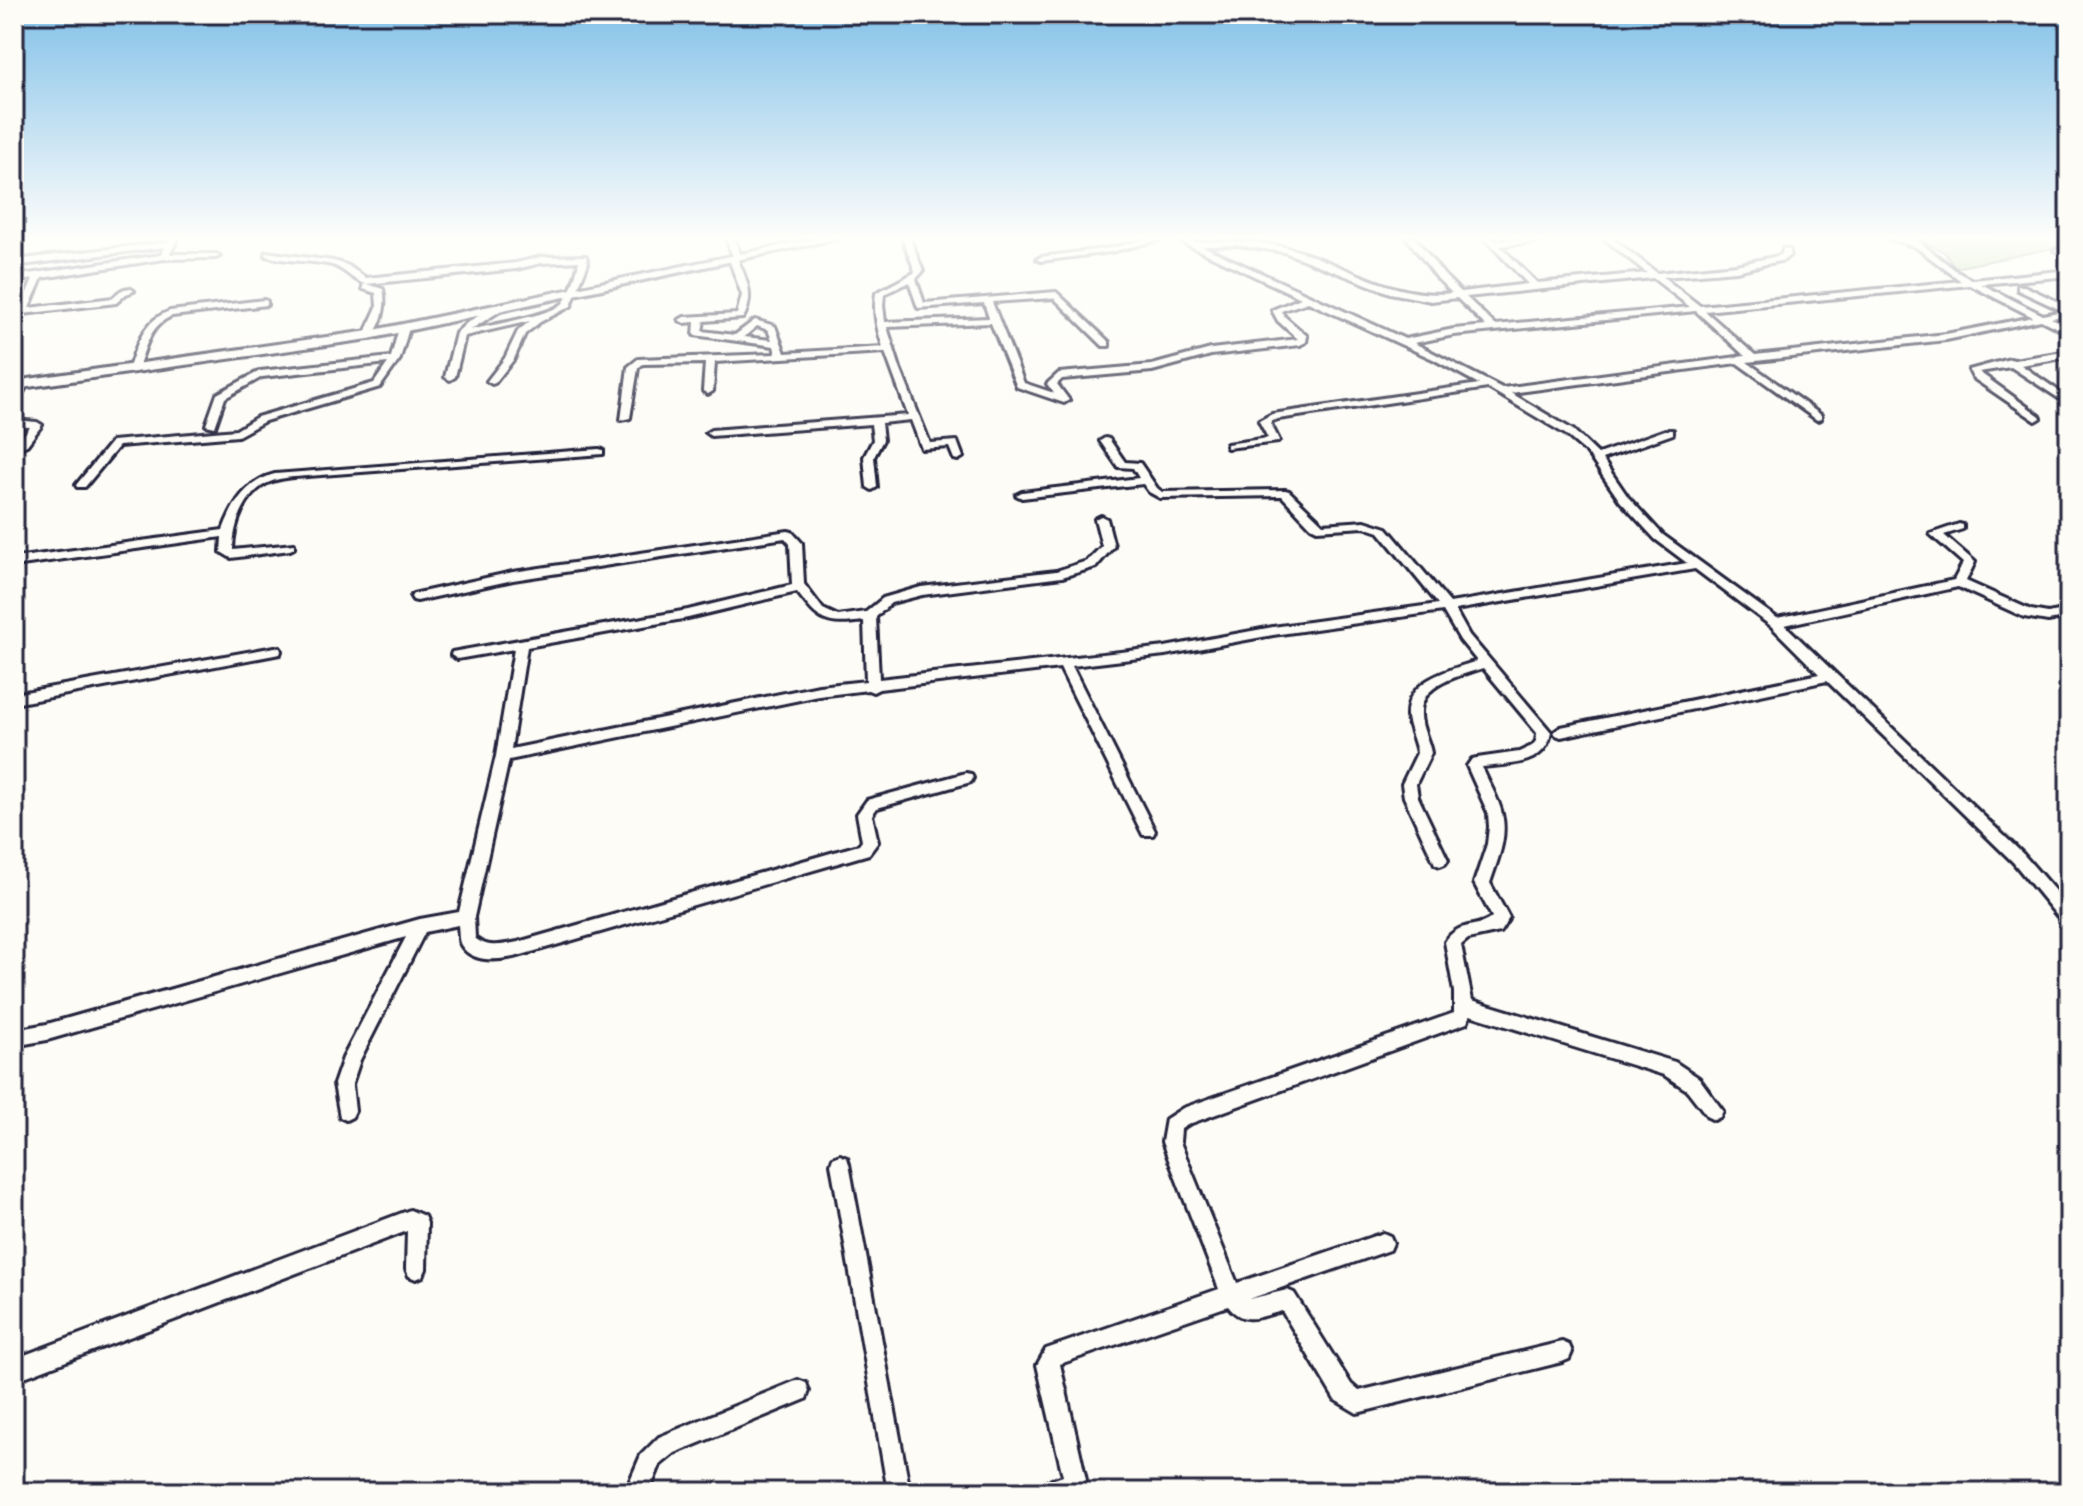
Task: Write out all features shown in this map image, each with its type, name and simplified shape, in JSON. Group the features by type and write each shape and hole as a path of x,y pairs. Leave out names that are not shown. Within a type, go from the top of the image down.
{"street":[{"path":"24,308 23,311 46,308"},
{"path":"134,368 151,325 157,319 170,314 219,308"},
{"path":"369,335 378,308"},
{"path":"14,398 19,384 369,335 501,308"},
{"path":"492,381 512,342 532,324 563,308"},
{"path":"740,316 745,308"},
{"path":"878,308 888,349 926,447 953,443 958,457"},
{"path":"990,308 1020,385 1064,400 1052,384 1059,376 1152,368 1211,352 1303,340 1281,319 1276,310 1281,308"},
{"path":"1070,308 1106,344"},
{"path":"1332,308 1496,388 1569,432 1596,458 1640,519 1659,537 1775,623 2018,858 2069,918"},
{"path":"1474,308 1494,329"},
{"path":"1406,342 1454,332 1694,308"},
{"path":"1697,308 1753,358"},
{"path":"2027,308 2069,331"},
{"path":"450,377 459,335 467,325 497,309"},
{"path":"1231,446 1274,440 1264,421 1276,416 1946,337 2069,311"},
{"path":"459,335 485,330 502,334 532,318 553,313"},
{"path":"684,320 740,316 772,328 780,350"},
{"path":"700,320 697,333 738,337 780,350"},
{"path":"880,325 995,320"},
{"path":"738,337 755,323"},
{"path":"81,485 116,443 238,433 261,419 377,385 395,359 404,328"},
{"path":"625,418 633,367 638,362 710,359 780,350 888,349"},
{"path":"2036,418 1973,373 1978,368 2069,354"},
{"path":"211,425 221,396 257,375 395,359"},
{"path":"708,391 710,359"},
{"path":"1739,360 1817,417"},
{"path":"2010,362 2069,402"},
{"path":"711,433 916,417"},
{"path":"872,487 869,457 878,440 876,421"},
{"path":"14,423 37,425 23,443 14,447"},
{"path":"1596,458 1669,432"},
{"path":"1105,441 1122,465 1136,465 1156,493 1166,496 1285,493 1321,528 1365,524 1383,530 1447,607 1464,637 1518,697 1544,732 1540,750 1474,766 1495,813 1495,844 1482,883 1501,918 1494,927 1464,933 1453,942 1464,1005 1461,1018 1183,1117 1172,1125 1171,1142 1232,1295 1238,1306 1249,1311 1287,1300 1343,1392 1357,1402 1562,1352"},
{"path":"290,546 227,552 226,533 252,486 273,476 599,452"},
{"path":"1022,495 1146,480"},
{"path":"873,687 870,616 875,606 894,598 932,590 1073,572 1097,564 1109,549 1110,533 1101,519"},
{"path":"1959,527 1936,534 1969,562 1959,583"},
{"path":"14,575 17,562 226,533"},
{"path":"417,597 513,576 788,534 796,543 797,580 819,612 830,619 852,620 870,616"},
{"path":"503,756 819,691 1064,663 1447,607 1697,565"},
{"path":"1775,623 1959,583 2028,614 2048,617 2069,613"},
{"path":"457,655 688,614 800,587"},
{"path":"521,643 503,756 466,917 467,941 473,948 496,954 518,949 864,850 870,842 864,814 872,804 966,778"},
{"path":"14,699 275,651"},
{"path":"1440,860 1411,797 1409,784 1424,753 1414,718 1414,702 1424,687 1486,662"},
{"path":"1064,663 1148,831"},
{"path":"1561,732 1829,676"},
{"path":"14,1038 62,1028 420,926 466,917"},
{"path":"346,1111 343,1084 352,1058 420,926"},
{"path":"1464,1005 1669,1068 1693,1084 1714,1111"},
{"path":"840,1164 899,1492"},
{"path":"14,1370 410,1220 417,1223 416,1269"},
{"path":"1048,1492 1075,1480 1048,1365 1053,1356 1383,1243"},
{"path":"636,1492 642,1485 650,1457 667,1445 798,1391"}]}
